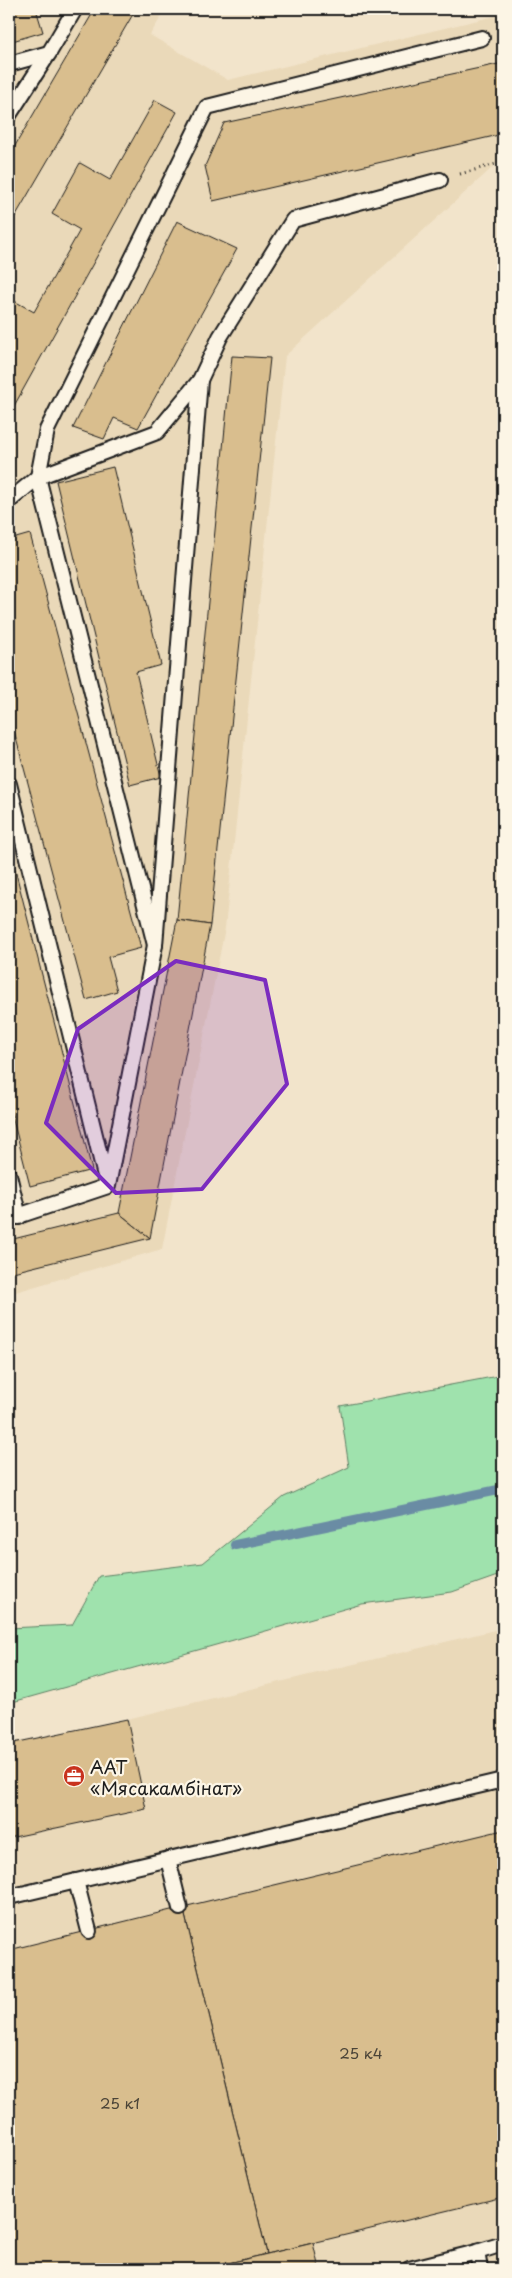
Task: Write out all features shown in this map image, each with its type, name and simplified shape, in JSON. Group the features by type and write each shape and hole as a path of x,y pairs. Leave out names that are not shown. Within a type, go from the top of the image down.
{"lane":[{"path":"9,115 75,9"},
{"path":"155,945 38,478 46,430 207,107 482,38"},
{"path":"9,64 49,53"},
{"path":"9,501 38,478 157,432 200,380 220,338 293,220 440,180"},
{"path":"108,1186 155,945 200,380"},
{"path":"9,784 108,1186"},
{"path":"9,1175 14,1218 108,1186"},
{"path":"9,1897 503,1780"},
{"path":"168,1859 180,1908"},
{"path":"76,1881 89,1931"},
{"path":"410,2269 503,2244"},
{"path":"477,2252 480,2269"}],"path":[{"path":"440,180 503,162"}],"highlighted area":[{"path":"176,961 265,980 287,1084 202,1189 116,1193 46,1123 78,1029"}],"shaded area":[{"path":"9,9 166,9 150,35 228,80 503,14 503,158 285,356 225,928 162,1249 9,1294"},
{"path":"503,1628 503,2269 9,2269 9,1744 127,1719"}],"green space":[{"path":"503,1375 503,1574 452,1592 362,1604 9,1703 9,1628 72,1625 99,1576 203,1563 284,1497 349,1467 340,1406"}],"building":[{"path":"9,9 36,9 43,32 9,42"},
{"path":"95,9 136,9 9,227 9,156"},
{"path":"503,63 503,134 213,201 205,166 224,123"},
{"path":"155,100 177,112 9,415 9,298 34,312 80,230 52,214 80,163 110,180"},
{"path":"177,221 237,249 138,428 114,418 104,439 73,428"},
{"path":"232,356 270,358 210,925 177,920"},
{"path":"113,467 161,665 136,672 161,777 130,785 56,481"},
{"path":"30,534 141,948 108,957 117,991 86,1000 9,712 9,540"},
{"path":"9,846 92,1170 30,1186 9,1104"},
{"path":"177,920 210,925 150,1238 119,1213"},
{"path":"119,1213 150,1238 9,1273 9,1240"},
{"name":"ААТ «Мясакамбінат»","path":"127,1719 146,1809 9,1838 9,1744"},
{"path":"503,1830 503,2197 267,2254 183,1907"},
{"path":"183,1907 267,2254 203,2269 9,2269 9,1950"},
{"path":"313,2243 319,2269 203,2269 267,2254"}],"waterway":[{"path":"235,1545 503,1489"}],"place":[{"name":"ААТ «Мясакамбінат»","path":"74,1776"}]}
